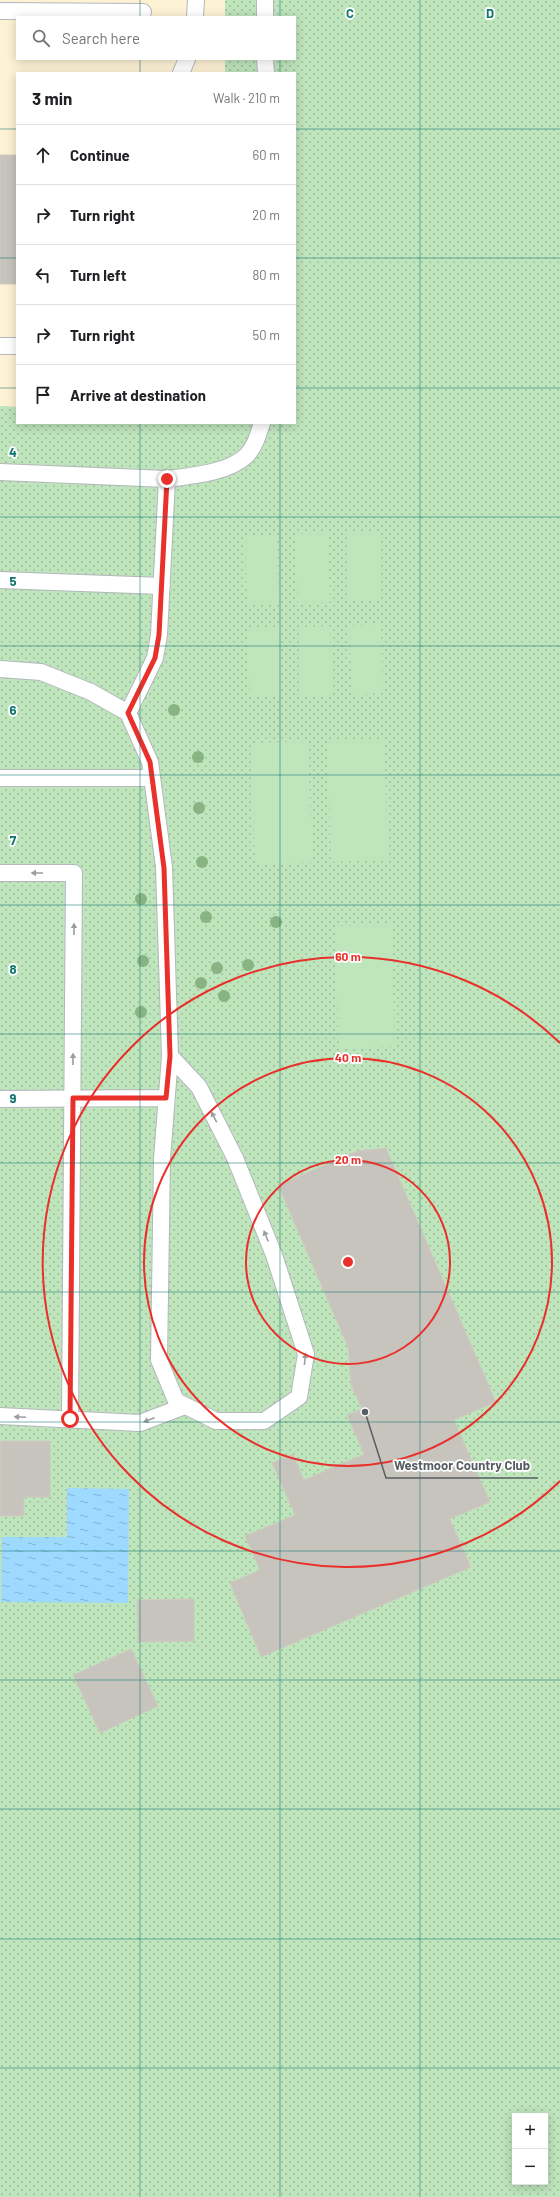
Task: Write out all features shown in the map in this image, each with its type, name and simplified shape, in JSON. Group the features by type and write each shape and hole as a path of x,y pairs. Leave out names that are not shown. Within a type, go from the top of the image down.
{"lane":[{"path":"195,16 196,0"},
{"path":"265,0 265,16"},
{"path":"0,11 143,12"},
{"path":"181,72 187,60"},
{"path":"265,60 266,72"},
{"path":"0,346 16,346"},
{"path":"0,472 167,479 200,475 232,464 246,456 257,441 262,424"},
{"path":"128,713 155,658 159,635 167,479"},
{"path":"0,580 162,586"},
{"path":"0,669 41,672 91,692 128,713 150,762 164,868 170,1056 162,1159 159,1360 176,1401 216,1421 264,1421 299,1397 306,1354 274,1255 235,1158 199,1087 170,1056"},
{"path":"0,778 152,778"},
{"path":"0,873 74,873 70,1419"},
{"path":"0,1098 166,1098"},
{"path":"0,1416 140,1423 185,1406"}],"shaded area":[{"path":"0,0 225,0 225,16 16,16 16,60 225,60 225,72 16,72 16,407 0,406"}],"green space":[{"path":"225,0 560,0 560,2197 0,2197 0,406 16,407 16,424 296,424 296,72 225,72 225,60 296,60 296,16 225,16"},
{"path":"379,532 381,601 349,601 347,533"},
{"path":"328,533 330,602 298,603 296,534"},
{"path":"277,535 279,603 247,604 245,536"},
{"path":"381,625 383,693 352,695 349,626"},
{"path":"330,626 332,695 301,696 299,627"},
{"path":"279,628 281,696 250,697 248,629"},
{"path":"384,739 388,860 331,862 328,741"},
{"path":"308,741 312,862 255,864 251,743"},
{"path":"391,925 395,1046 339,1048 335,926"}],"water":[{"path":"67,1488 129,1489 128,1603 1,1602 2,1537 67,1537"}],"building":[{"path":"0,155 16,155 16,284 0,284"},
{"path":"386,1148 496,1402 454,1420 490,1502 450,1519 471,1567 261,1657 230,1583 260,1570 245,1536 295,1515 272,1463 293,1454 304,1480 364,1454 347,1415 362,1409 351,1385 348,1347 278,1185 357,1151"},
{"path":"0,1441 50,1441 50,1497 24,1497 24,1516 0,1516"},
{"path":"194,1599 194,1641 138,1642 137,1600"},
{"path":"131,1649 158,1706 100,1733 73,1675"}],"place":[{"name":"Westmoor Country Club","path":"365,1412"}],"route":[{"path":"70,1419 73,1098 166,1098 170,1056 164,868 150,762 128,713 155,658 159,635 167,479"}]}
